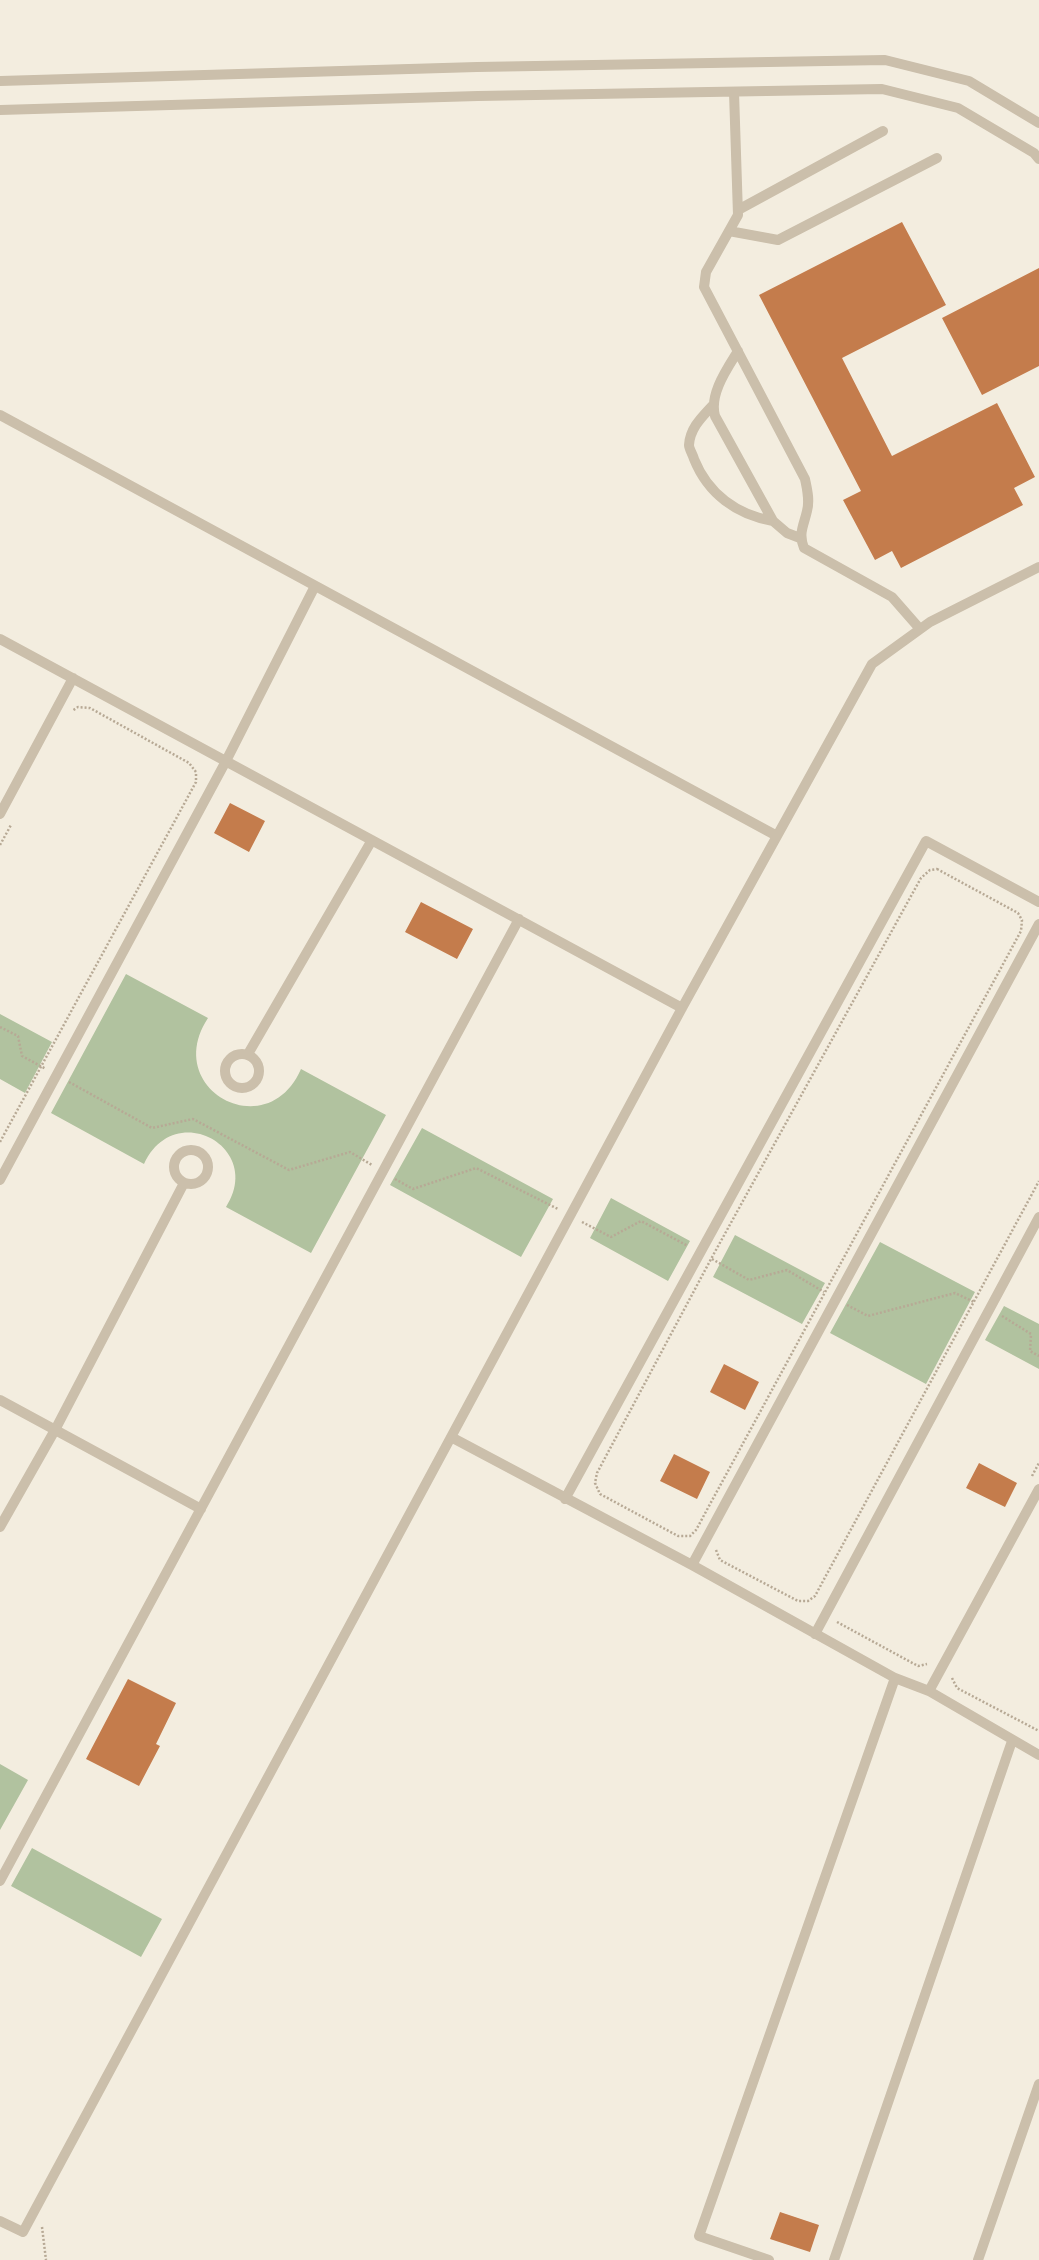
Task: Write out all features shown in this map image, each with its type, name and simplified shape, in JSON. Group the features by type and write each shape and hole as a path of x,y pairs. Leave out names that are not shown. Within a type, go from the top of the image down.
{"street":[{"path":"0,81 485,67 885,60 969,82 1039,123"},
{"path":"0,110 478,96 882,89 958,108 1034,153 1039,159"},
{"path":"734,92 738,210 706,272 704,287 805,479 808,494 807,510 802,524 800,538 804,548 892,598 920,629"},
{"path":"738,210 883,131"},
{"path":"729,230 778,240 937,158"},
{"path":"738,351 728,368 712,406 694,426 689,446 698,467 713,490 736,509 753,518 773,521"},
{"path":"712,406 715,416 773,521 787,533 800,538"},
{"path":"0,415 776,836"},
{"path":"0,2221 22,2232 40,2201 682,1008 872,664 930,622 1039,567"},
{"path":"0,1180 226,761 315,586"},
{"path":"0,639 682,1008"},
{"path":"0,814 73,678"},
{"path":"248,1054 372,840"},
{"path":"565,1498 926,841 1039,902"},
{"path":"0,1881 519,919"},
{"path":"692,1564 1039,924"},
{"path":"0,1527 55,1430 184,1183"},
{"path":"815,1634 1039,1217"},
{"path":"0,1400 201,1509"},
{"path":"451,1437 692,1564 896,1678 929,1691 1012,1741 1039,1755"},
{"path":"929,1691 1039,1489"},
{"path":"769,2260 699,2236 896,1678"},
{"path":"834,2260 1012,1741"},
{"path":"978,2260 1039,2084"}],"path":[{"path":"0,1142 194,786 196,777 193,767 189,763 90,708 78,707 70,713"},
{"path":"0,845 11,824"},
{"path":"930,870 943,871 1018,913 1022,920 1021,931 696,1530 690,1536 678,1536 600,1494 597,1489 596,1478 711,1259 921,878 930,870"},
{"path":"0,1027 18,1036 22,1056 152,1128 193,1119 289,1170 350,1152 413,1189 476,1168 611,1237 641,1221 749,1280 787,1270 868,1316 955,1293 989,1309 1031,1334 1030,1351 1039,1356"},
{"path":"716,1543 715,1549 720,1560 798,1601 808,1601 815,1596 1039,1181"},
{"path":"1032,1476 1039,1463"},
{"path":"835,1620 918,1666 931,1661"},
{"path":"952,1675 952,1680 957,1688 1039,1731"},
{"path":"40,2201 46,2260"}],"green space":[{"path":"126,974 208,1018 197,1044 198,1067 208,1086 224,1099 244,1106 266,1104 285,1092 301,1069 386,1115 311,1253 226,1207 235,1185 234,1166 225,1150 211,1138 193,1133 175,1134 158,1144 144,1164 51,1113"},
{"path":"0,1014 52,1042 25,1093 0,1079"},
{"path":"422,1128 553,1199 521,1257 390,1185"},
{"path":"611,1198 690,1241 668,1281 590,1238"},
{"path":"735,1235 825,1283 802,1324 713,1277"},
{"path":"880,1242 975,1292 926,1384 830,1333"},
{"path":"1004,1306 1039,1324 1039,1369 985,1340"},
{"path":"0,1764 28,1780 0,1830"},
{"path":"32,1848 162,1919 141,1957 11,1886"}],"building":[{"path":"902,222 946,305 842,358 892,456 997,403 1035,477 1014,488 1023,505 901,568 892,551 875,560 843,500 861,491 759,295"},
{"path":"1039,268 1039,366 982,395 942,318"},
{"path":"230,803 265,821 249,852 214,833"},
{"path":"421,902 473,929 457,959 405,932"},
{"path":"724,1364 759,1382 745,1410 710,1392"},
{"path":"674,1454 710,1472 697,1499 660,1481"},
{"path":"979,1463 1017,1483 1005,1507 966,1488"},
{"path":"128,1679 176,1703 156,1744 160,1746 139,1786 86,1759"},
{"path":"780,2212 819,2225 810,2252 770,2239"}]}
